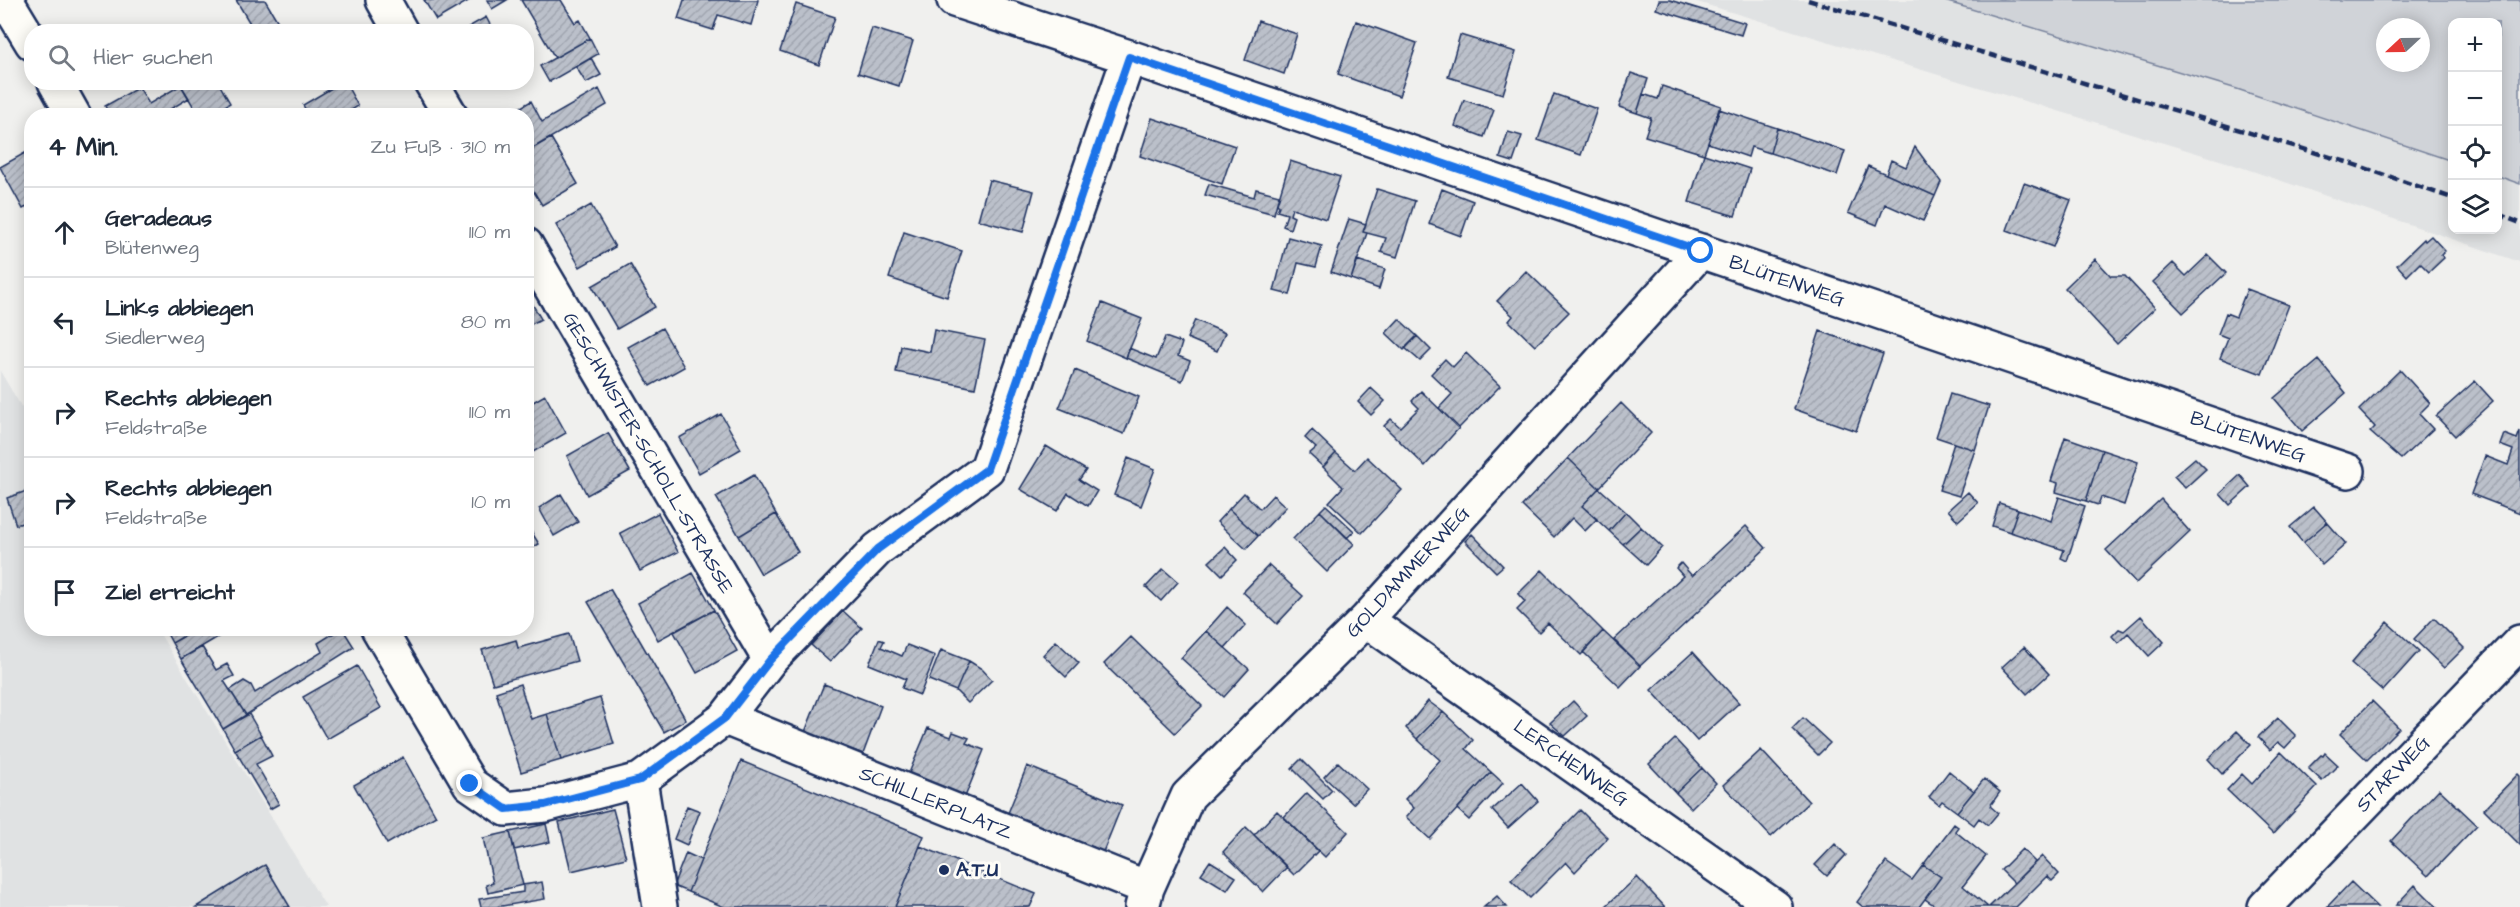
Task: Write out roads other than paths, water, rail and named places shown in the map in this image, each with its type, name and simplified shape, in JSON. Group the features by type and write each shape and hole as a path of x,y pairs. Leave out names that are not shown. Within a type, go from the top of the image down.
{"street":[{"path":"6,0 24,30"},
{"path":"383,0 396,24"},
{"name":"BLÜTENWEG","path":"954,0 1129,57 2348,471"},
{"path":"383,636 470,784 506,809 545,805 640,780 725,718 770,660 878,549 987,469 1129,57"},
{"path":"59,90 70,108"},
{"path":"436,90 446,108"},
{"name":"GOLDAMMERWEG","path":"1145,897 1188,796 1366,620 1701,251"},
{"name":"GESCHWISTER-SCHOLL-STRASSE","path":"534,259 770,660"},
{"name":"LERCHENWEG","path":"1366,620 1775,907"},
{"name":"STARWEG","path":"2265,907 2520,642"},
{"name":"SCHILLERPLATZ","path":"725,718 1145,897"},
{"path":"640,780 660,907"}],"railway":[{"path":"1808,0 2350,163 2448,197"},
{"path":"2502,216 2520,223"}],"place":[{"name":"A.T.U","path":"944,870"}]}
